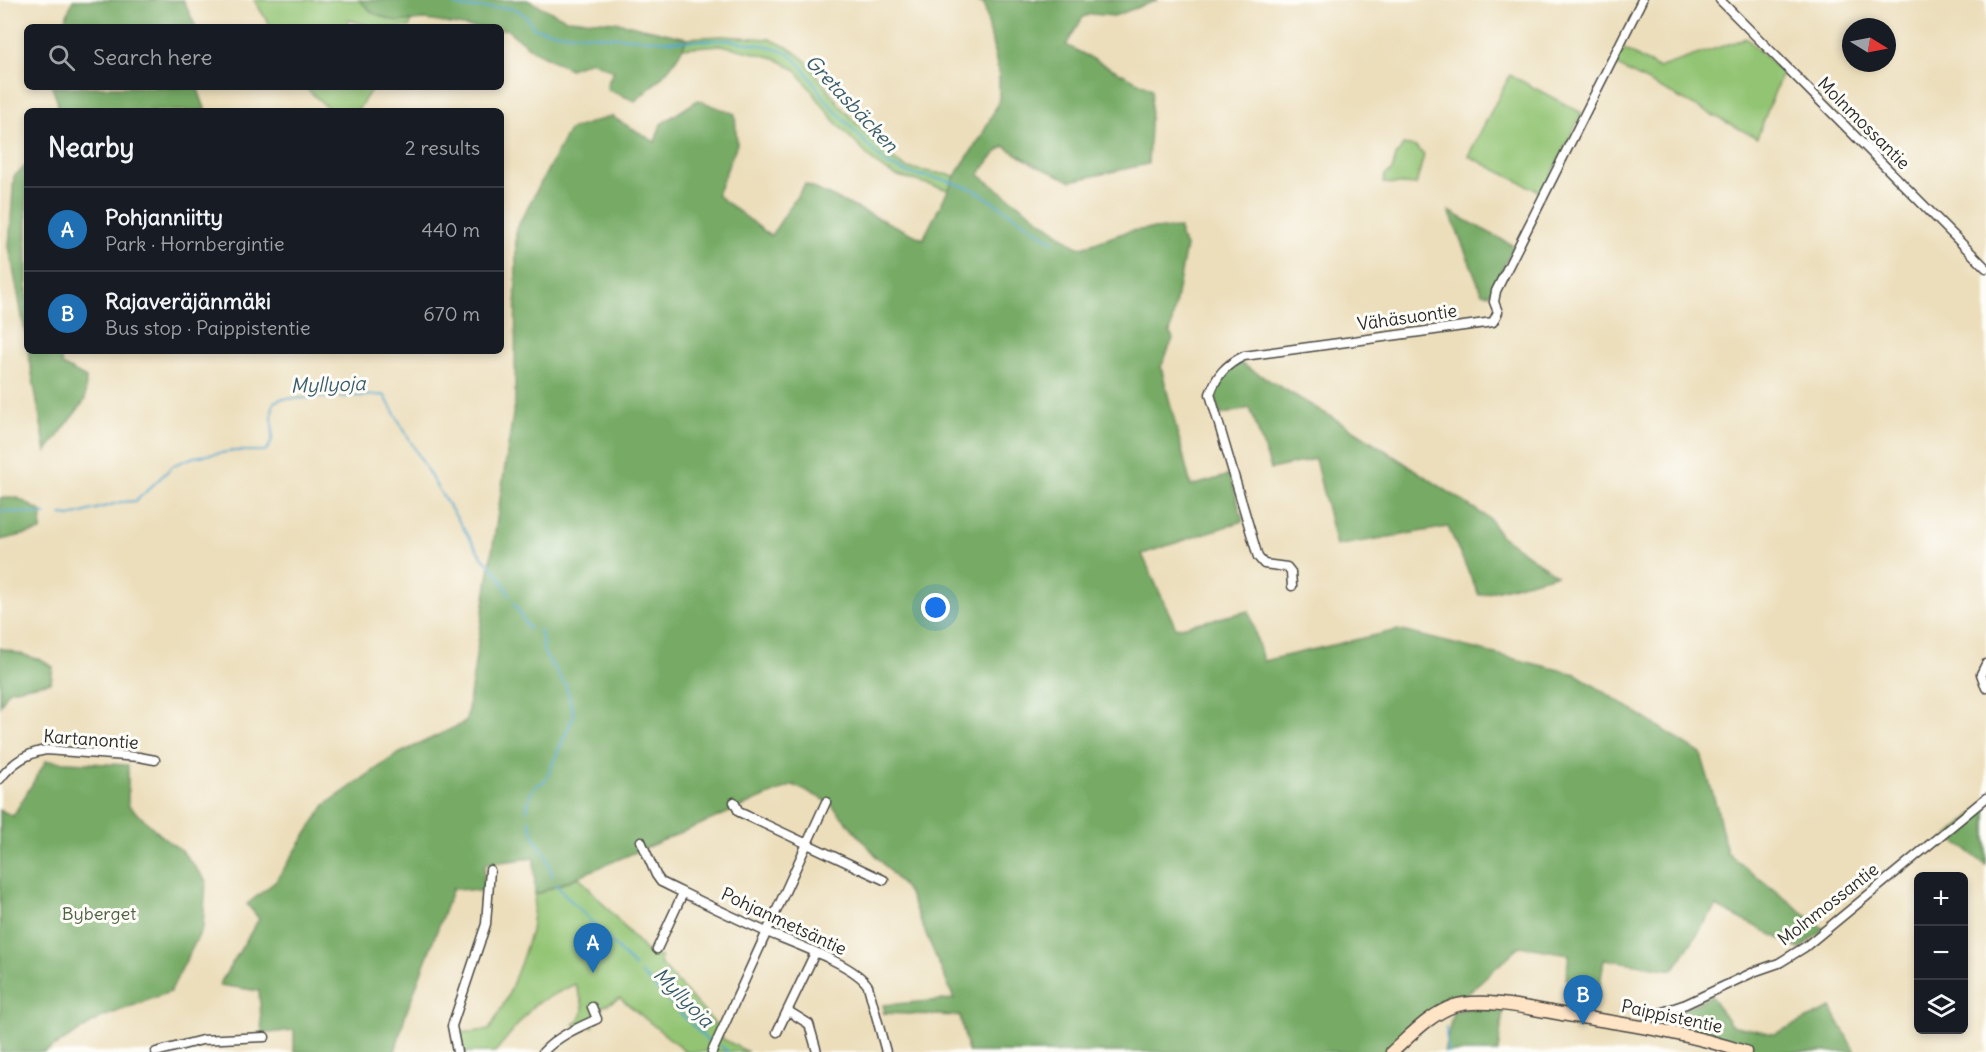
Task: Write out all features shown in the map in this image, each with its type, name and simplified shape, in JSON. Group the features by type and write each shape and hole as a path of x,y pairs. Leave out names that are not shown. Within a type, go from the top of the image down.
{"street":[{"name":"Vähäsuontie","path":"1292,586 1291,572 1287,567 1264,564 1258,556 1210,394 1217,376 1230,362 1244,356 1493,322 1498,312 1494,302 1496,291 1642,0"},
{"name":"Molnmossantie","path":"1719,0 1986,268"},
{"path":"1986,664 1981,674 1986,688"},
{"name":"Kartanontie","path":"0,780 19,759 34,752 46,750 155,760"},
{"name":"Molnmossantie","path":"1644,1027 1650,1019 1660,1013 1779,963 1805,947 1986,798"},
{"path":"734,802 739,812 884,880"},
{"path":"712,1052 826,802"},
{"name":"Pohjanmetsäntie","path":"641,841 661,882 855,972 865,980 886,1052"},
{"path":"457,1052 452,1026 486,924 490,870"},
{"path":"657,949 683,893"},
{"path":"777,1032 815,953"},
{"name":"Paippistentie","path":"1392,1052 1439,1013 1453,1006 1488,1003 1644,1027 1710,1041 1745,1052"},
{"path":"543,1052 569,1032 597,1019 592,1007"},
{"path":"788,1011 809,1024 818,1052"},
{"path":"156,1052 178,1049 202,1040 265,1037"}],"green space":[{"path":"73,0 183,0 195,24 63,24"},
{"path":"254,0 359,0 383,17 396,21 412,21 410,24 363,24 349,20 347,24 269,24"},
{"path":"359,0 527,0 566,19 617,22 687,38 672,65 635,101 608,90 607,84 614,71 591,61 570,69 534,51 504,29 504,24 451,24 426,20 397,22 373,13"},
{"path":"973,0 1158,0 1114,16 1091,14 1083,17 1066,45 1152,89 1148,164 1071,181 1035,165 1004,146 990,159 979,175 1077,247 1132,231 1180,228 1180,237 1186,246 1170,333 1173,339 1161,367 1191,486 1230,475 1243,521 1142,554 1176,628 1249,611 1263,661 1398,630 1576,674 1701,754 1727,853 1824,929 1799,949 1716,906 1673,970 1604,959 1598,999 1566,979 1569,954 1520,946 1460,1000 1387,1052 968,1052 960,1016 882,1013 885,1012 883,1005 954,999 908,892 829,802 793,785 535,895 534,858 485,864 483,892 453,888 405,1016 395,1052 294,1052 294,1030 262,1034 259,991 219,985 259,919 247,904 276,881 325,805 396,755 466,722 515,401 516,229 569,130 611,116 655,142 661,124 698,100 735,114 737,144 717,195 771,236 805,184 923,239 958,171 981,137 999,101 999,75 984,4"},
{"path":"722,36 770,39 789,48 806,61 843,109 888,156 907,168 956,176 949,190 894,175 877,165 836,123 796,70 775,58 721,45 683,48 687,38"},
{"path":"1746,38 1782,73 1757,138 1615,65 1624,49 1658,68"},
{"path":"1510,75 1582,113 1542,193 1468,156"},
{"path":"53,90 198,90 205,108 57,108 58,103"},
{"path":"308,90 371,90 359,108 328,108"},
{"path":"1403,145 1416,147 1424,155 1416,185 1383,183 1385,175 1392,171 1396,156"},
{"path":"24,168 24,326 9,247 14,176"},
{"path":"1449,211 1514,246 1490,294 1482,293"},
{"path":"29,354 60,354 62,365 86,378 85,400 46,452"},
{"path":"1238,362 1357,432 1490,519 1500,535 1556,575 1479,595 1448,527 1336,546 1315,459 1271,469 1250,408 1220,415 1215,390 1217,384 1219,379"},
{"path":"0,498 18,498 42,512 41,531 0,540"},
{"path":"0,648 41,660 53,667 51,682 9,690 0,706"},
{"name":"Byberget","path":"46,761 128,765 128,805 182,851 206,881 203,927 170,992 100,1018 45,1052 0,1052 0,810 13,816"},
{"path":"1986,803 1986,865 1948,836"},
{"path":"579,877 647,952 661,957 660,963 715,1024 723,1039 748,1052 686,1052 620,998 596,1010 593,1027 583,1028 574,1024 579,1020 583,1010 582,1000 575,984 535,1004 495,1052 463,1052 458,1033 489,1030 507,998 531,931 535,895"},
{"path":"1711,996 1731,1025 1774,1034 1831,1008 1855,1052 1754,1052 1679,1029 1652,1024"},
{"path":"1475,1007 1503,1010 1498,1052 1444,1052 1453,1012"}],"waterway":[{"name":"Gretasbäcken","path":"446,0 464,7 515,9 522,13 534,28 559,33 672,41 729,40 768,46 788,53 801,65 830,105 885,163 911,174 945,180 975,190 1054,242"},
{"name":"Myllyoja","path":"61,515 71,516 121,502 136,501 174,465 194,457 234,451 265,451 272,435 272,408 274,402 281,399 384,395 435,484 480,554 498,574 510,596"},
{"name":"Myllyoja","path":"0,511 46,514"},
{"name":"Myllyoja","path":"514,603 530,628"},
{"name":"Myllyoja","path":"527,811 531,793 536,786 545,781 574,715 566,686 544,653 541,631 538,630"},
{"name":"Myllyoja","path":"528,819 536,841 546,854 552,876"},
{"name":"Myllyoja","path":"555,884 635,967"},
{"name":"Myllyoja","path":"641,973 708,1041"},
{"name":"Myllyoja","path":"1446,1027 1447,1052"},
{"name":"Myllyoja","path":"721,1046 728,1052"}],"place":[{"name":"Pohjanniitty","path":"593,973"},
{"name":"Rajaveräjänmäki","path":"1583,1025"}]}
